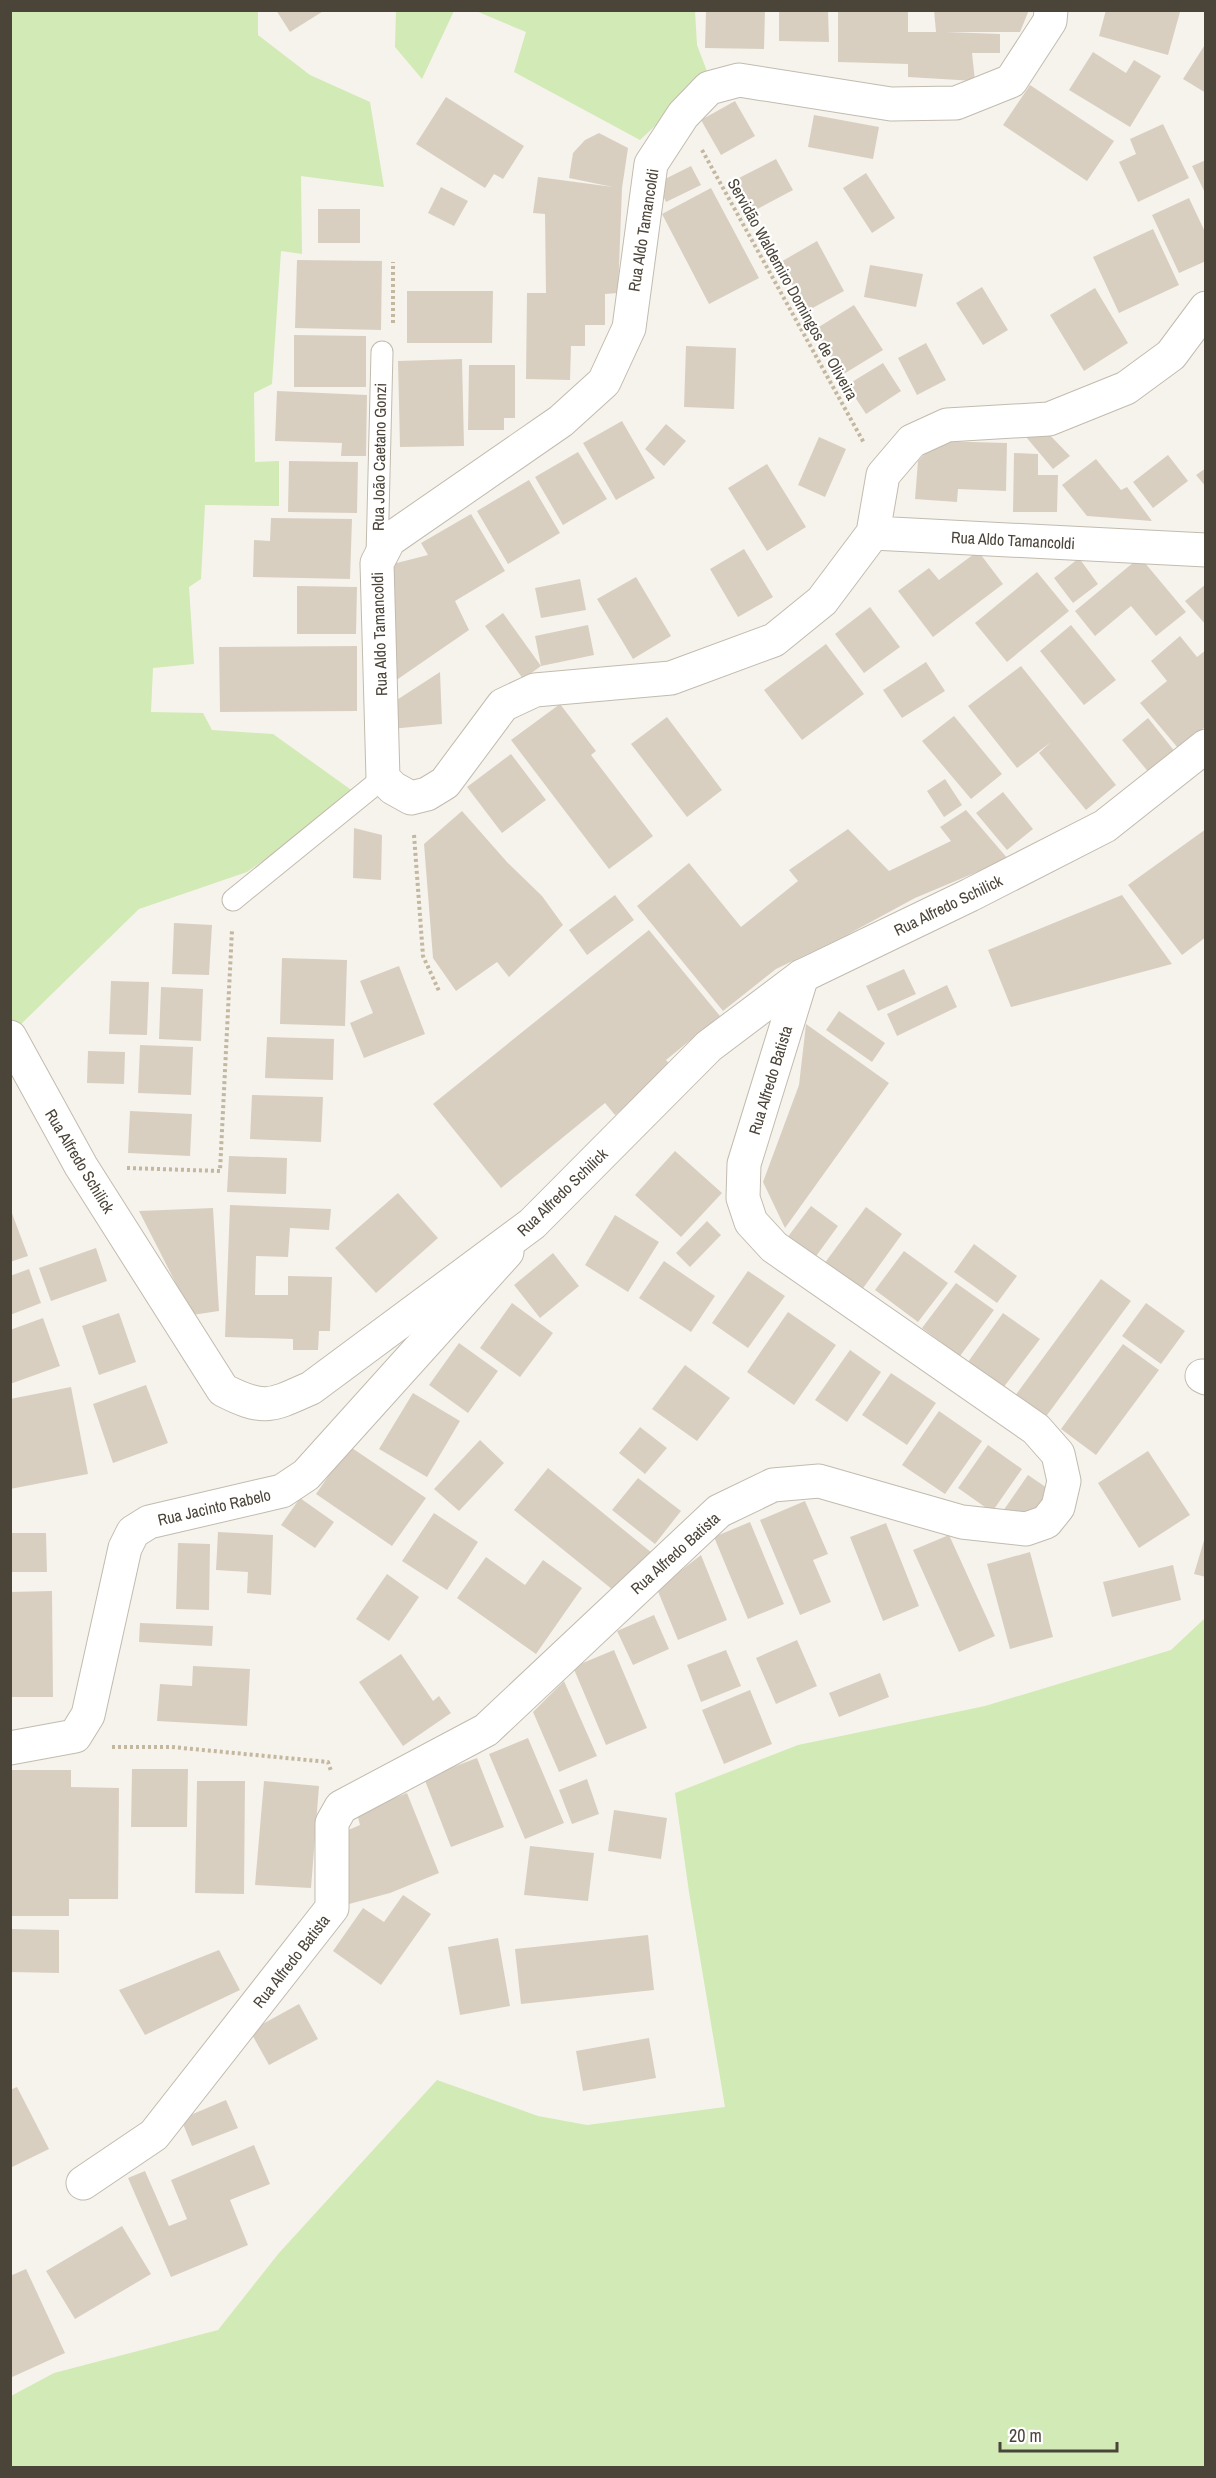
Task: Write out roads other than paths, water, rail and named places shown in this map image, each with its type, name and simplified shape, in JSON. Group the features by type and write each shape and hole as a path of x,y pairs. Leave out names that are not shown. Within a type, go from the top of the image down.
{"street":[{"name":"Rua Aldo Tamancoldi","path":"383,778 377,563 389,540 561,421 604,382 629,328 651,164 683,115 709,88 739,80 891,104 956,103 1011,81 1050,21 1051,10"},
{"path":"383,778 393,788 411,798 427,794 445,783 503,705 535,690 671,678 774,640 822,601 873,533 883,475 912,441 946,425 1049,419 1126,388 1171,355 1206,308"},
{"name":"Rua Aldo Tamancoldi","path":"873,533 1206,550"},
{"name":"Rua Alfredo Schilick","path":"10,1037 81,1166 223,1390 245,1401 273,1405 311,1388 532,1224 709,1046 802,976 970,895 1105,826 1206,746"},
{"name":"Rua Alfredo Batista","path":"83,2183 154,2135 332,1908 332,1823 341,1806 486,1730 719,1511 773,1485 819,1482 962,1522 1026,1529 1046,1522 1058,1507 1064,1481 1058,1454 1036,1430 774,1247 752,1222 743,1198 744,1164 802,976"},
{"name":"Rua Jacinto Rabelo","path":"10,1748 75,1736 88,1715 125,1548 133,1532 149,1522 282,1491 306,1475 532,1224"}],"lane":[{"name":"Rua João Caetano Gonzi","path":"377,563 382,352"},
{"path":"233,900 383,778"}]}
